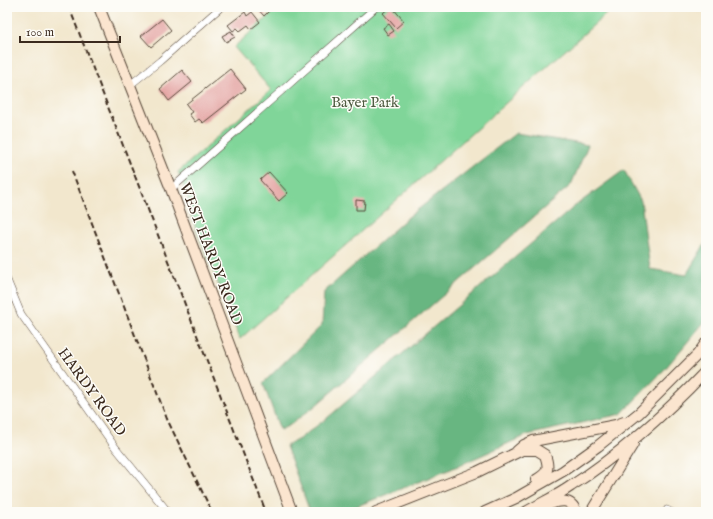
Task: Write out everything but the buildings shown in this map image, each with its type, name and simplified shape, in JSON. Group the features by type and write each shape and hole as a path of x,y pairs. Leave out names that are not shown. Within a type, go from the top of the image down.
{"main road":[{"name":"WEST HARDY ROAD","path":"99,7 171,189 292,512"},
{"path":"483,512 516,498 563,471 598,446 645,407 698,354 706,343"},
{"path":"526,512 570,487 604,463 656,420 706,371"},
{"path":"645,407 656,420"},
{"path":"514,453 524,445 533,441 616,425 630,420"},
{"path":"592,512 639,435"},
{"path":"376,512 477,472 522,450 537,450 545,455 548,462 547,470 544,475 483,512"},
{"path":"530,512 562,501 572,504 576,512"}],"street":[{"path":"130,85 160,61 221,7"},
{"path":"171,189 376,7"},
{"name":"HARDY ROAD","path":"7,280 20,314 115,447 168,512"}],"green space":[{"name":"Bayer Park","path":"279,7 614,7 240,339 186,203 189,200 178,172 271,90 234,47"},
{"path":"516,133 588,145 571,185 315,406 290,425 280,430 263,383 322,325 324,292 407,218"},
{"path":"624,170 641,201 650,269 686,275 706,242 706,320 664,370 621,414 527,435 451,469 342,512 310,512 286,446 299,439 326,419 575,206"}],"railway":[{"path":"69,7 266,512"},
{"path":"72,171 167,419 212,512"}]}
